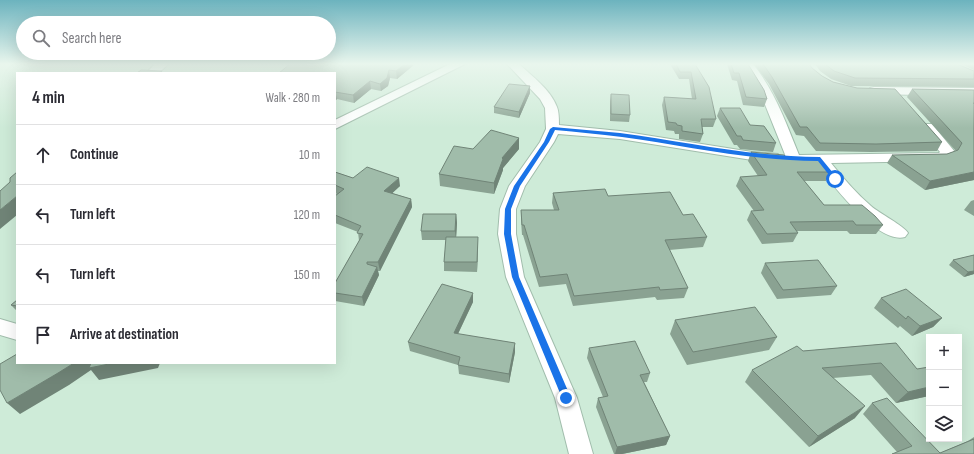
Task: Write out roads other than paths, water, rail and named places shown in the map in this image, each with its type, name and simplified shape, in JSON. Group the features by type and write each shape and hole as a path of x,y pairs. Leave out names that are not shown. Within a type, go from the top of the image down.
{"street":[{"path":"336,125 417,85"},
{"path":"535,85 546,98 551,108 553,129 547,142 517,186 508,209 507,234 515,277 566,398 580,454"},
{"path":"763,85 769,95 793,159"},
{"path":"865,91 974,92"},
{"path":"894,91 904,103"},
{"path":"553,129 620,135 752,156 793,159 941,157 946,155 948,152 921,120"},
{"path":"820,159 854,201 883,226 899,233"},
{"path":"0,327 16,332"}]}
